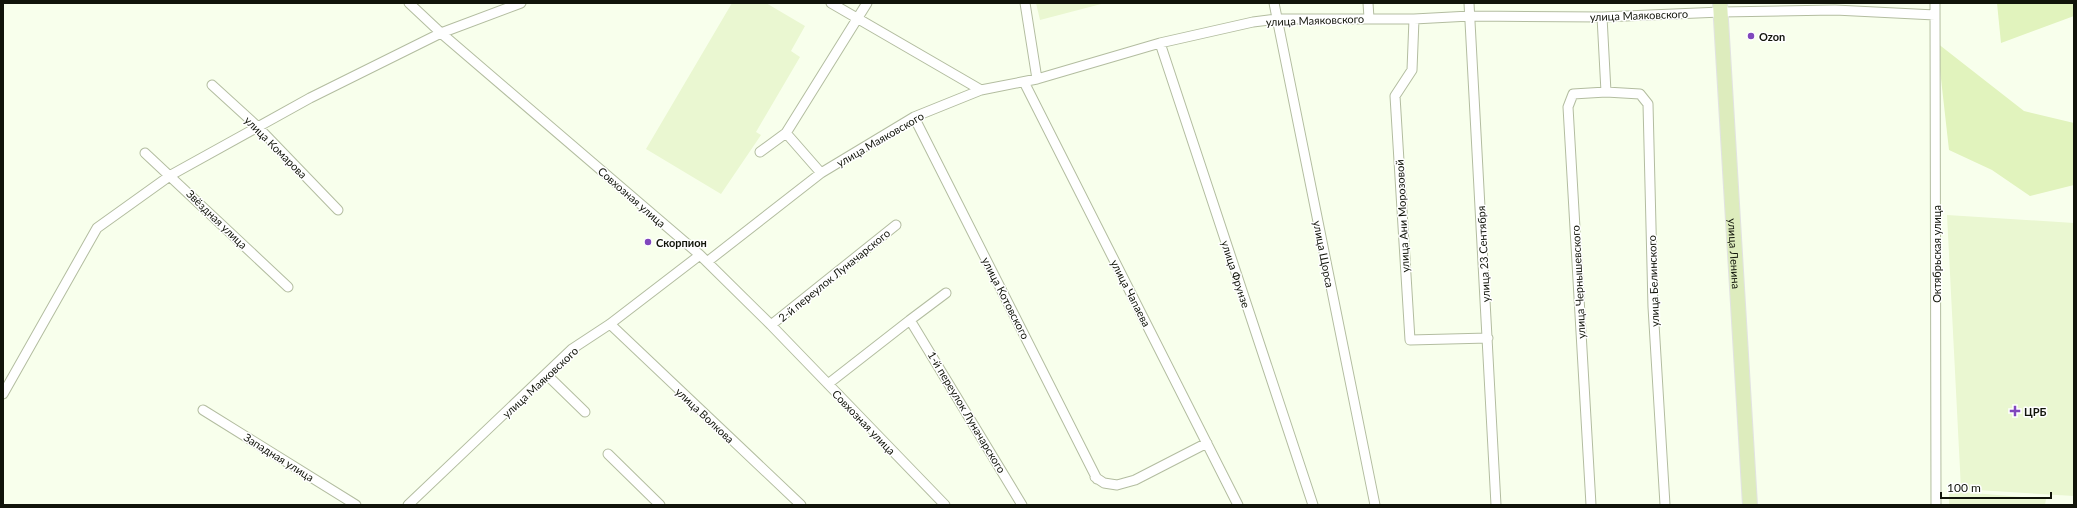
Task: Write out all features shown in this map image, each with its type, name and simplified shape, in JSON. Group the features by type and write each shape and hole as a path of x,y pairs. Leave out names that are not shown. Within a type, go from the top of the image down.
{"main road":[{"name":"улица Ленина","path":"1721,8 1750,505"}],"street":[{"name":"Совхозная улица","path":"408,3 700,255 771,325 945,505"},
{"path":"3,394 97,228 171,175 310,98 441,33 521,3"},
{"path":"831,3 981,90"},
{"path":"760,152 786,133 867,3"},
{"path":"1025,3 1037,79"},
{"name":"улица Щорса","path":"1274,3 1374,505"},
{"path":"1368,3 1369,18"},
{"name":"улица 23 Сентября","path":"1469,3 1496,505"},
{"name":"Октябрьская улица","path":"1935,3 1936,505"},
{"name":"улица Маяковского","path":"707,262 821,173 914,117 981,90 1037,79 1160,43 1253,22 1277,19 1414,19 1470,16 1602,17 1721,8 1835,7 1935,15"},
{"path":"1602,17 1606,92"},
{"name":"улица Ани Морозовой","path":"1414,19 1412,70 1395,96 1410,340 1488,338"},
{"name":"улица Фрунзе","path":"1160,43 1313,505"},
{"name":"улица Чапаева","path":"1024,82 1238,505"},
{"name":"улица Комарова","path":"212,85 258,127 338,210"},
{"name":"улица Чернышевского","path":"1591,505 1568,107 1573,94 1606,92"},
{"name":"улица Белинского","path":"1606,92 1640,94 1648,104 1653,307 1665,505"},
{"name":"улица Котовского","path":"914,117 1096,478 1104,483 1117,485 1135,480 1207,443"},
{"path":"786,133 821,173"},
{"name":"Звёздная улица","path":"145,153 171,175 288,287"},
{"name":"2-й переулок Луначарского","path":"771,325 896,225"},
{"name":"улица Маяковского","path":"408,505 572,349 610,324 700,255"},
{"path":"828,384 946,293"},
{"name":"1-й переулок Луначарского","path":"910,320 1022,505"},
{"name":"улица Волкова","path":"610,324 801,505"},
{"path":"546,374 585,412"},
{"name":"Западная улица","path":"202,410 356,505"},
{"path":"608,454 660,505"}],"shaded area":[{"path":"732,3 766,3 805,26 791,51 800,57 756,132 761,135 721,194 646,149"},
{"path":"1036,3 1105,3 1040,20"},
{"path":"1997,3 2074,3 2074,16 2001,43"},
{"path":"1937,43 2024,111 2074,123 2074,185 2030,196 1992,170 1949,150"},
{"name":"ЦРБ","path":"1947,215 2074,223 2074,496 1961,489"},
{"path":"1949,491 2046,499 2045,505 1949,505"}],"place":[{"name":"Ozon","path":"1751,36"},
{"name":"Скорпион","path":"648,242"},
{"name":"ЦРБ","path":"2015,411"}]}
